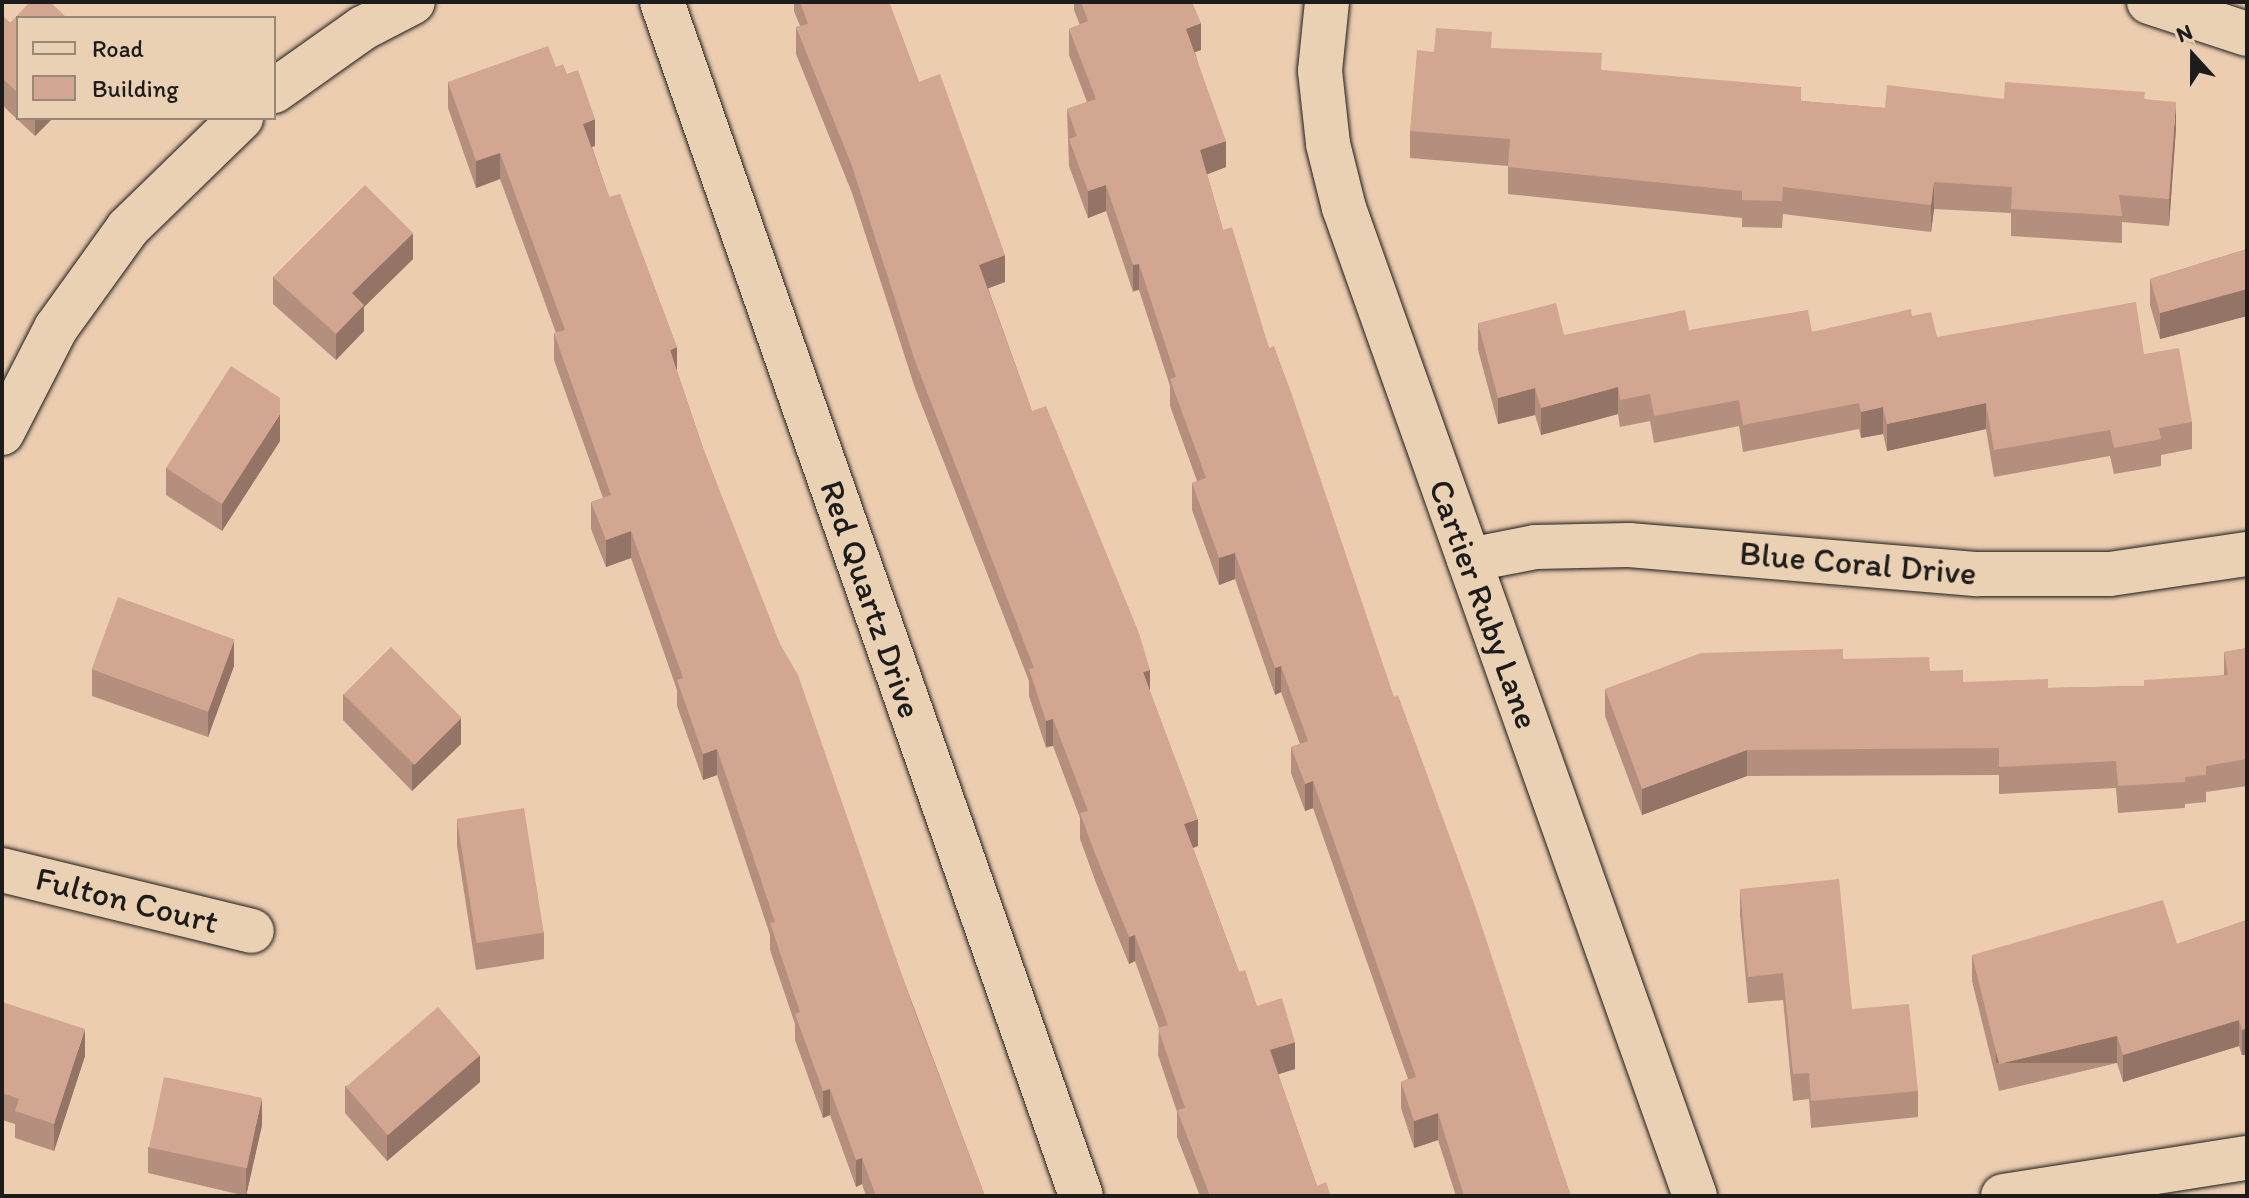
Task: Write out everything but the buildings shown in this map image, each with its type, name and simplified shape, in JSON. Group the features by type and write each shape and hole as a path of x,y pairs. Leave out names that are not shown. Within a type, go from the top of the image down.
{"street":[{"path":"276,90 363,28 413,2"},
{"name":"Red Quartz Drive","path":"662,2 1081,1196"},
{"name":"Cartier Ruby Lane","path":"1327,2 1320,71 1328,144 1344,208 1695,1196"},
{"path":"2149,2 2247,34"},
{"path":"2,433 56,328 128,228 239,120"},
{"name":"Blue Coral Drive","path":"1469,560 1535,547 1629,545 1978,574 2110,574 2247,554"},
{"name":"Fulton Court","path":"2,870 252,931"},
{"path":"2003,1196 2247,1158"}]}
